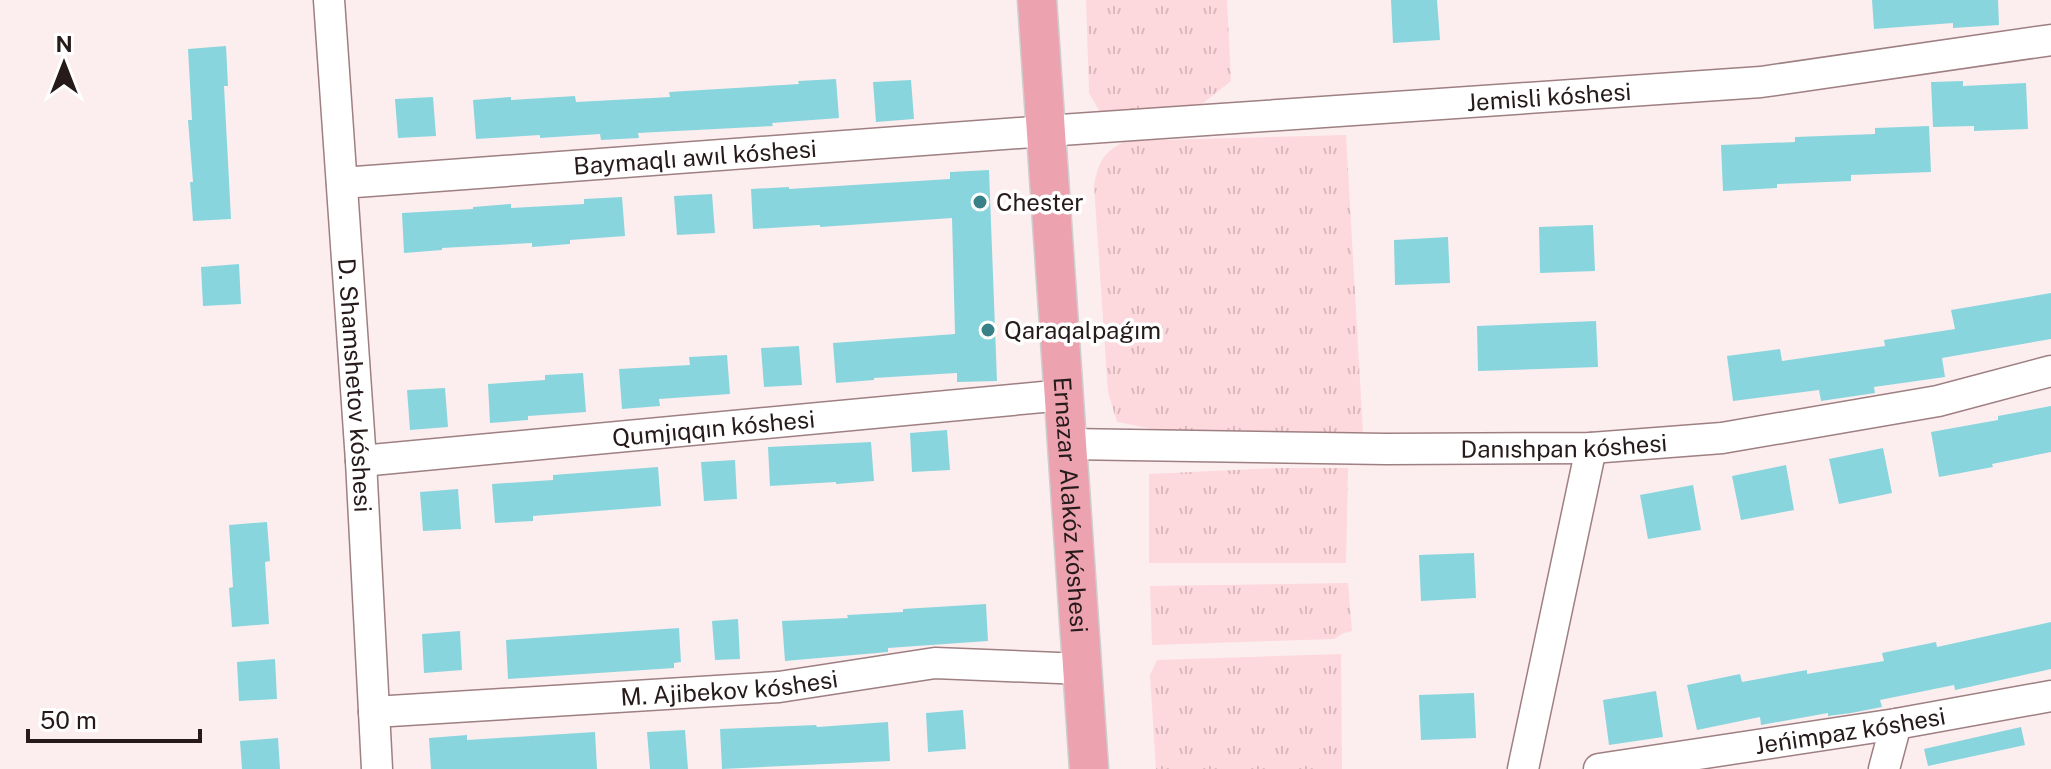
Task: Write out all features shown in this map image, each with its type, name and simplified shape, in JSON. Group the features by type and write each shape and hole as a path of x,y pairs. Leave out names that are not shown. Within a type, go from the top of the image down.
{"main road":[{"name":"Ernazar Alakóz kóshesi","path":"1037,0 1089,769"}],"street":[{"name":"D. Shamshetov kóshesi","path":"329,0 361,461 377,769"},
{"name":"Jemisli kóshesi","path":"1046,131 1761,82 2051,40"},
{"name":"Baymaqlı awıl kóshesi","path":"342,183 1046,131"},
{"name":"Danıshpan kóshesi","path":"1068,444 1386,449 1591,448 1722,438 1938,401 2051,371"},
{"name":"Qumjıqqın kóshesi","path":"361,461 1064,395"},
{"path":"1523,769 1591,448"},
{"name":"M. Ajibekov kóshesi","path":"374,712 779,687 935,663 1083,669"},
{"name":"Jeńimpaz kóshesi","path":"1599,769 1896,724 2051,696"},
{"path":"1884,769 1896,724"}],"green space":[{"path":"1086,0 1227,0 1231,81 1203,103 1171,115 1116,119 1100,112 1089,93"},
{"path":"1346,135 1363,434 1169,432 1117,422 1108,392 1094,185 1103,158 1126,141"},
{"path":"1348,468 1346,563 1149,563 1149,474"},
{"path":"1348,583 1352,631 1334,639 1152,645 1150,586"},
{"path":"1341,654 1342,769 1156,769 1150,675 1157,660"}],"building":[{"path":"1391,0 1437,0 1440,40 1393,43"},
{"path":"1872,0 1998,0 1999,25 1953,28 1953,23 1874,29"},
{"path":"226,46 228,86 224,86 231,219 193,221 188,49"},
{"path":"836,79 839,118 772,123 773,126 638,133 639,138 601,140 600,134 476,139 473,100 575,96 576,102 670,97 669,92"},
{"path":"911,80 914,119 876,122 873,82"},
{"path":"1963,81 1963,86 2026,83 2028,129 1974,131 1974,126 1933,127 1931,82"},
{"path":"433,97 436,136 398,138 395,99"},
{"path":"1929,126 1931,172 1851,175 1851,181 1777,184 1777,188 1723,191 1721,145 1795,142 1795,137 1875,134 1875,128"},
{"path":"989,170 997,381 957,382 957,373 836,383 833,343 955,334 952,218 753,229 751,189 950,179 950,172"},
{"path":"712,194 715,233 677,235 674,196"},
{"path":"622,197 625,236 570,240 570,244 532,247 532,243 404,253 402,213 511,204 511,208 584,204 584,199"},
{"path":"1593,225 1595,271 1540,273 1539,227"},
{"path":"1448,237 1450,283 1395,285 1394,240"},
{"path":"239,264 241,304 203,306 201,267"},
{"path":"2051,293 2051,339 1942,358 1945,377 1874,387 1875,393 1821,401 1819,390 1733,401 1727,356 1780,349 1782,361 1885,346 1884,340 1955,329 1951,310"},
{"path":"1596,321 1598,367 1478,371 1477,326"},
{"path":"799,346 802,385 764,387 761,348"},
{"path":"727,355 730,394 659,399 660,406 622,409 619,369 690,365 689,357"},
{"path":"583,373 586,412 528,416 528,420 490,423 488,384 545,380 545,375"},
{"path":"445,388 448,427 410,430 407,390"},
{"path":"2051,406 2051,452 1939,477 1931,432 1998,420 1998,416"},
{"path":"947,430 950,470 912,472 910,433"},
{"path":"871,442 874,481 770,486 768,447"},
{"path":"1883,448 1892,493 1839,504 1829,459"},
{"path":"735,460 737,499 704,501 701,462"},
{"path":"1786,465 1794,510 1741,520 1732,476"},
{"path":"658,467 661,506 533,516 533,521 495,523 492,484 553,480 553,475"},
{"path":"1693,485 1701,530 1648,539 1640,495"},
{"path":"458,489 461,529 423,531 420,492"},
{"path":"267,522 270,561 265,562 269,624 232,627 229,525"},
{"path":"1474,553 1476,598 1421,601 1419,555"},
{"path":"986,604 988,641 888,648 888,652 785,661 782,621 848,618 847,615 903,612 903,609"},
{"path":"738,619 740,659 715,660 712,621"},
{"path":"2051,622 2051,669 1955,690 1954,685 1880,700 1882,707 1851,713 1828,716 1828,713 1761,725 1760,717 1697,730 1687,685 1740,674 1742,682 1884,661 1882,653 1936,642 1937,647"},
{"path":"679,628 681,662 674,663 674,668 508,679 506,640"},
{"path":"460,631 462,670 424,673 422,634"},
{"path":"275,659 277,699 239,701 237,662"},
{"path":"1656,691 1663,737 1609,745 1603,700"},
{"path":"1474,693 1476,738 1421,740 1419,695"},
{"path":"963,710 966,749 928,752 926,713"},
{"path":"888,722 890,761 722,769 720,729"},
{"path":"2021,727 2025,745 1928,766 1924,749"},
{"path":"685,730 688,769 650,769 647,732"},
{"path":"595,732 597,769 431,769 429,738 467,735 467,740"},
{"path":"278,738 280,769 242,769 240,741"}],"place":[{"name":"Chester","path":"980,202"},
{"name":"Qaraqalpaǵım","path":"988,330"}]}
